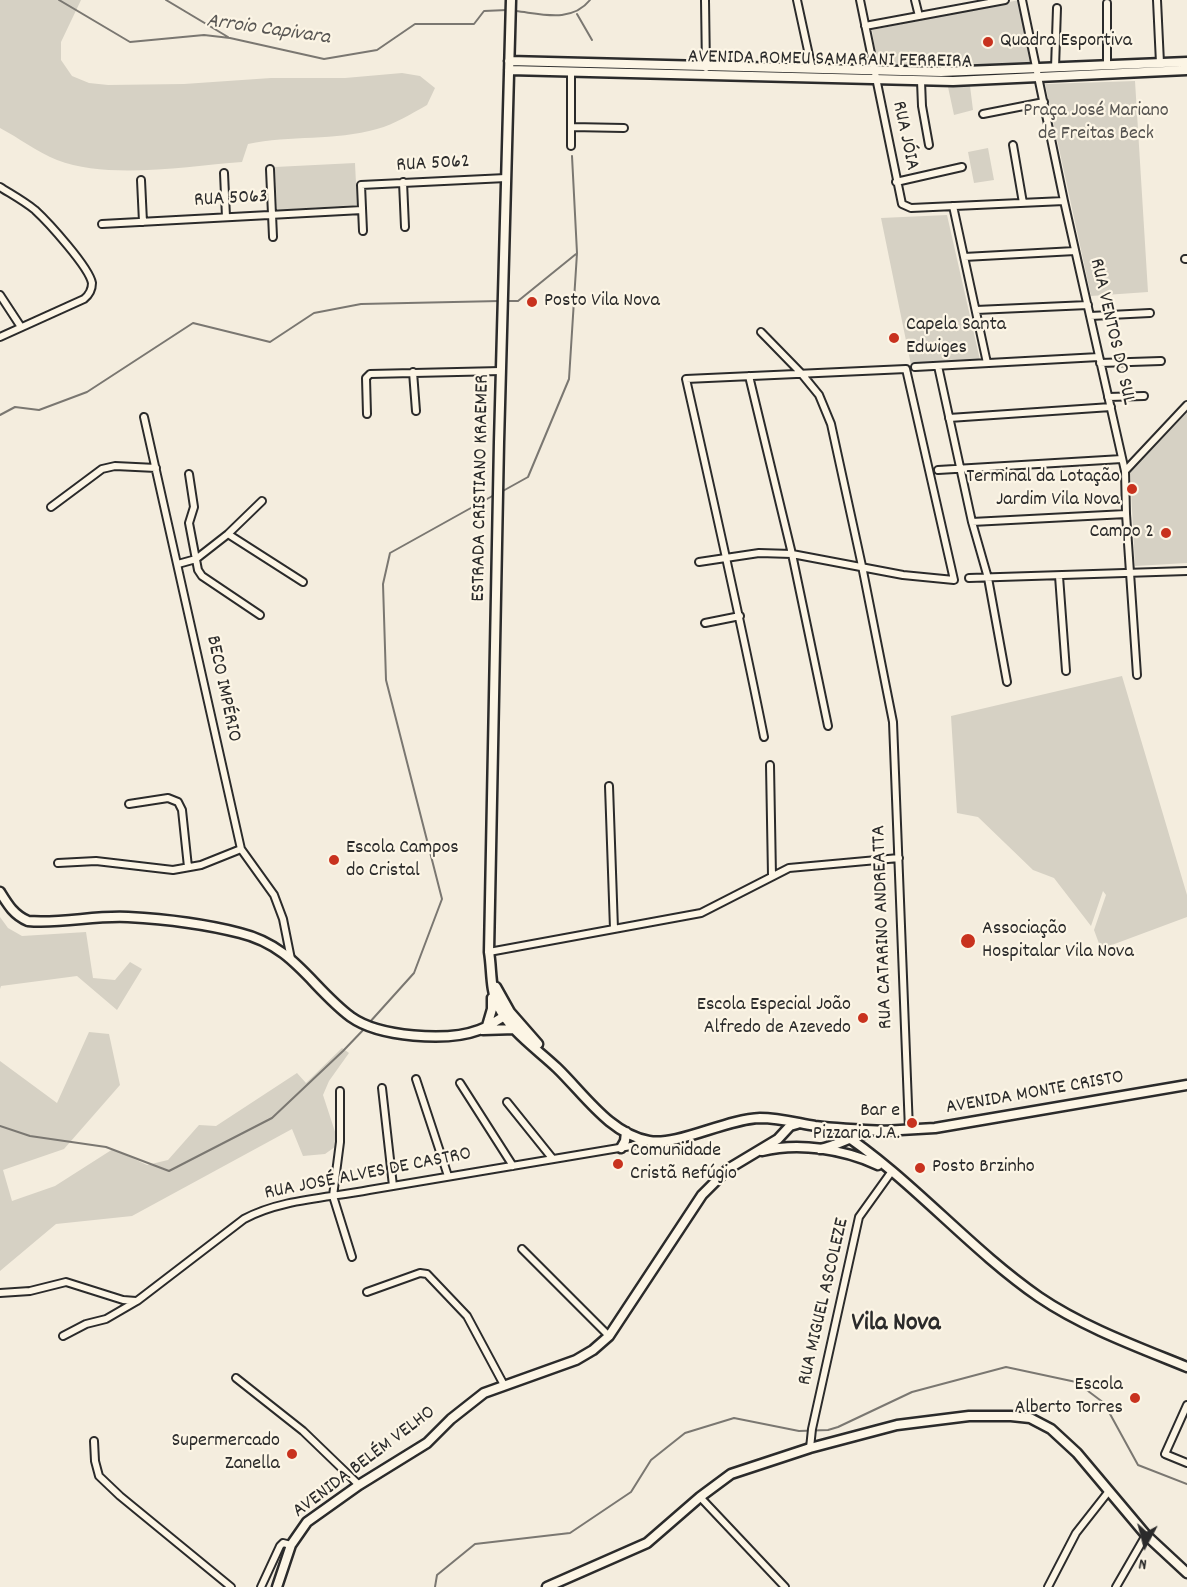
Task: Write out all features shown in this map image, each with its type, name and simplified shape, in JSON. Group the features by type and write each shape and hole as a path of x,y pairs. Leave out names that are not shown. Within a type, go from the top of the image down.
{"main road":[{"name":"ESTRADA CRISTIANO KRAEMER","path":"511,0 497,501 489,952 493,992 515,1029 557,1068"},
{"name":"AVENIDA ROMEU SAMARANI FERREIRA","path":"509,66 706,66 1038,73 1055,68 1095,70 1107,65 1160,63 1183,66"},
{"name":"AVENIDA ROMEU SAMARANI FERREIRA","path":"509,66 572,72 706,77 921,81 954,81 1038,73 1183,66"},
{"path":"0,892 14,912 28,921 127,917 240,933 261,939 291,958 350,1016 378,1030 449,1036 477,1031 515,1029"},
{"name":"ESTRADA CRISTIANO KRAEMER","path":"492,976 507,1014 600,1113 637,1137 667,1141 740,1120 773,1119 836,1129"},
{"path":"487,1026 492,1009 493,992"},
{"path":"477,1031 507,1014"},
{"name":"AVENIDA MONTE CRISTO","path":"820,1149 864,1134 935,1128 1187,1085"},
{"path":"773,1119 779,1124 790,1143 798,1148"},
{"name":"AVENIDA BELÉM VELHO","path":"277,1587 291,1545 307,1522 359,1485 427,1443 451,1419 484,1393 576,1360 593,1350 609,1336 702,1195 728,1169 783,1134 790,1126 801,1124"},
{"path":"836,1129 892,1171 982,1253 1041,1298 1098,1329 1187,1367"},
{"name":"AVENIDA MONTE CRISTO","path":"836,1129 888,1131"},
{"path":"621,1148 626,1132"},
{"name":"AVENIDA BELÉM VELHO","path":"755,1152 798,1148 820,1149"},
{"path":"820,1149 862,1158 892,1171"},
{"path":"547,1587 647,1543 700,1497 731,1474 810,1448 897,1425 969,1416 1030,1418 1052,1429 1077,1453 1146,1535 1187,1573"}],"street":[{"path":"705,0 706,77"},
{"path":"797,0 812,69"},
{"name":"RUA JÓIA","path":"860,0 900,201 905,207 911,208 953,206"},
{"path":"915,0 918,16"},
{"path":"865,26 970,3 1005,0"},
{"name":"RUA VENTOS DO SUL","path":"1022,0 1064,201 1125,471 1137,675"},
{"path":"1157,0 1160,63"},
{"path":"1107,3 1107,65"},
{"path":"1055,68 1058,8"},
{"path":"571,146 572,72"},
{"path":"921,81 922,106 929,145"},
{"path":"983,114 1044,102"},
{"path":"571,127 624,128"},
{"path":"1013,145 1023,203"},
{"path":"896,182 962,167"},
{"path":"270,169 273,237"},
{"path":"224,173 226,217"},
{"name":"RUA 5062","path":"362,210 361,184 506,178"},
{"path":"141,180 143,222"},
{"path":"403,182 405,227"},
{"path":"0,187 34,209 60,236 92,283 90,293 84,299 0,337"},
{"path":"987,363 953,206 1064,201"},
{"path":"362,210 363,231"},
{"name":"RUA 5063","path":"102,224 362,210"},
{"path":"964,257 1075,251"},
{"path":"0,295 21,327"},
{"path":"976,310 1088,305"},
{"path":"1090,316 1150,313"},
{"name":"RUA CATARINO ANDREATTA","path":"761,332 819,395 831,424 893,722 909,1130"},
{"path":"915,367 1100,360 1161,361"},
{"path":"938,366 972,522 988,578 1006,682"},
{"path":"699,562 726,558 759,553 792,554 903,575 954,580 906,369 686,379 726,558 740,616 765,737"},
{"path":"367,414 367,375 501,371"},
{"path":"413,372 416,411"},
{"path":"749,376 792,554 828,726"},
{"path":"1108,397 1144,396"},
{"path":"1125,471 1187,405"},
{"path":"949,418 1111,407"},
{"name":"BECO IMPÉRIO","path":"144,417 241,849 274,895 283,919 291,958"},
{"path":"938,470 1122,459"},
{"path":"51,507 102,470 115,466 156,468"},
{"path":"189,474 194,507 189,523 198,570 202,576 260,615"},
{"path":"178,564 196,558 228,534 262,501"},
{"path":"972,522 1126,514"},
{"path":"228,534 303,582"},
{"path":"969,578 1187,570"},
{"path":"1059,576 1066,671"},
{"path":"705,623 740,616"},
{"path":"770,765 772,876"},
{"path":"609,786 614,930"},
{"path":"129,804 168,798 178,802 182,810 188,867"},
{"path":"58,863 96,861 173,870 201,865 241,849"},
{"path":"489,952 701,913 789,867 899,858"},
{"path":"416,1079 448,1176"},
{"path":"460,1083 513,1166"},
{"path":"382,1088 393,1186"},
{"path":"340,1091 340,1142 333,1196 352,1257"},
{"path":"507,1102 552,1158"},
{"name":"RUA JOSÉ ALVES DE CASTRO","path":"621,1148 637,1137"},
{"name":"RUA JOSÉ ALVES DE CASTRO","path":"63,1336 87,1324 106,1319 137,1301 244,1219 256,1213 274,1207 333,1196 621,1148 647,1140"},
{"name":"RUA MIGUEL ASCOLEZE","path":"810,1448 812,1429 859,1217 892,1171"},
{"path":"522,1249 609,1336"},
{"path":"367,1292 420,1273 427,1274 467,1316 504,1384"},
{"path":"0,1293 30,1291 66,1282 123,1300 137,1301"},
{"path":"236,1378 303,1431 359,1485"},
{"path":"1187,1405 1166,1454 1187,1463"},
{"path":"94,1441 95,1461 99,1476 231,1587"},
{"path":"1048,1587 1076,1533 1109,1491"},
{"path":"700,1497 785,1587"},
{"path":"1116,1587 1146,1535"},
{"path":"261,1587 280,1546 283,1543 291,1545"}],"green space":[{"path":"0,0 81,0 61,42 61,60 72,76 89,83 184,84 271,78 345,78 402,73 420,76 435,88 427,105 384,127 345,135 248,144 242,162 148,170 78,166 50,157 0,128"},
{"path":"1019,0 1032,64 930,69 877,64 872,30"},
{"name":"Praça José Mariano de Freitas Beck","path":"1135,81 1148,292 1091,296 1045,84"},
{"path":"970,86 973,110 954,115 948,87"},
{"path":"988,148 994,180 974,183 968,152"},
{"path":"355,163 357,205 277,210 275,167"},
{"path":"947,215 980,360 911,365 881,218"},
{"path":"1187,410 1187,563 1135,566 1130,472"},
{"path":"1122,676 1187,895 1187,917 1101,949 1094,930 1106,895 1103,891 1091,926 1054,878 1033,870 978,817 957,813 951,716"},
{"path":"0,917 8,928 22,936 86,932 93,978 115,980 130,962 142,969 117,1010 77,976 1,986 0,989"},
{"path":"89,1032 109,1034 120,1085 64,1149 3,1170 12,1201 55,1186 113,1149 147,1165 168,1160 199,1125 216,1126 297,1073 306,1083 342,1048 349,1053 329,1081 323,1095 339,1144 325,1154 303,1156 292,1129 132,1216 56,1224 0,1271 0,1061 57,1103"}],"waterway":[{"name":"Arroio Capivara","path":"59,0 130,42 204,35 230,38 324,59 377,50 415,24 474,24 484,11 507,10"},
{"path":"166,0 228,37"},
{"name":"Arroio Capivara","path":"516,11 546,15 566,14 583,7 590,0"},
{"path":"577,14 592,40"},
{"path":"501,492 528,477 569,379 577,253 572,156"},
{"path":"505,301 518,301 576,254"},
{"path":"0,415 15,407 39,410 87,392 193,323 270,342 314,313 361,304 500,301"},
{"path":"369,1023 414,973 442,899 386,680 383,584 390,553 496,494"},
{"path":"0,1126 30,1136 106,1147 169,1171 272,1118 366,1027"},
{"path":"435,1587 437,1575 475,1544 570,1533 631,1492 651,1460 685,1433 734,1418 799,1431 828,1430 912,1392 1006,1367 1076,1382 1104,1403 1138,1465 1187,1484"}],"place":[{"name":"Quadra Esportiva","path":"988,42"},
{"name":"Posto Vila Nova","path":"532,302"},
{"name":"Capela Santa Edwiges","path":"894,338"},
{"name":"Terminal da Lotação Jardim Vila Nova","path":"1132,489"},
{"name":"Campo 2","path":"1166,533"},
{"name":"Escola Campos do Cristal","path":"334,860"},
{"name":"Associação Hospitalar Vila Nova","path":"968,941"},
{"name":"Escola Especial João Alfredo de Azevedo","path":"863,1018"},
{"name":"Bar e Pizzaria J.A.","path":"912,1123"},
{"name":"Comunidade Cristã Refúgio","path":"618,1164"},
{"name":"Posto Brzinho","path":"920,1168"},
{"name":"Escola Alberto Torres","path":"1135,1398"},
{"name":"Supermercado Zanella","path":"292,1454"}],"district":[{"name":"Vila Nova","path":"896,1325"}]}
